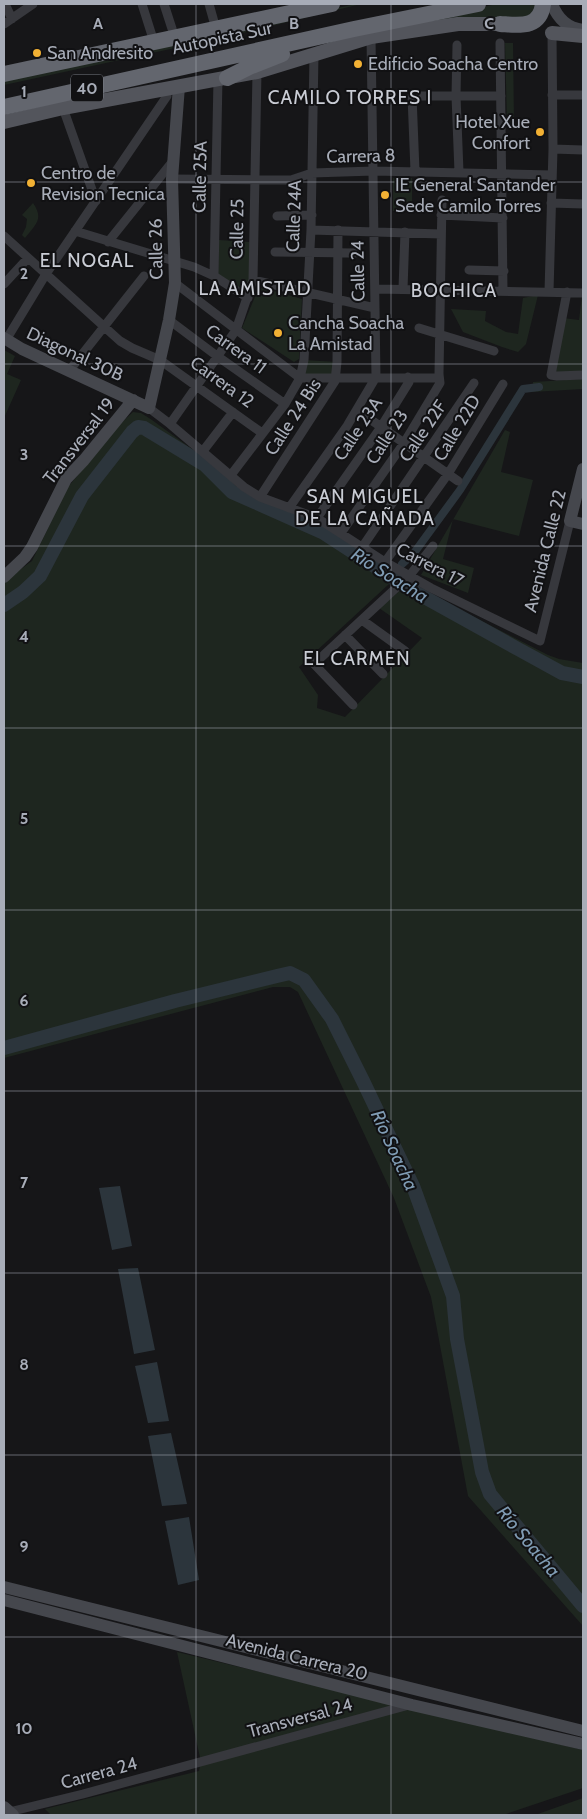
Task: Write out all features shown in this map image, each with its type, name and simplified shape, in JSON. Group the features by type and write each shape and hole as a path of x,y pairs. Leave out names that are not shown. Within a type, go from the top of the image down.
{"highway":[{"name":"Autopista Sur","path":"4,108 354,29 478,4"},
{"path":"500,24 526,25 532,23 540,15 543,4"},
{"name":"Autopista Sur","path":"4,74 325,5"},
{"path":"222,79 268,59 354,29"}],"main road":[{"path":"4,122 63,108 257,72 371,37 458,24 500,24"},
{"path":"552,33 583,36"},
{"path":"171,70 222,79"}],"street":[{"path":"5,4 8,21 33,4"},
{"path":"142,4 154,42"},
{"path":"164,4 175,38"},
{"path":"209,4 216,29"},
{"path":"552,4 562,21 576,29 583,30"},
{"path":"549,292 553,149 552,33"},
{"name":"Calle 24","path":"371,37 376,377"},
{"path":"500,43 503,291"},
{"path":"457,45 456,96 459,172"},
{"name":"Calle 24A","path":"300,378 304,360 312,215 314,54"},
{"name":"Calle 25","path":"170,424 236,330 253,280 257,72"},
{"name":"Calle 25A","path":"214,276 216,179 222,79"},
{"name":"Calle 26","path":"149,408 169,320 175,283 172,179 179,86"},
{"path":"552,95 583,95"},
{"path":"5,341 46,274 166,96"},
{"path":"415,171 412,96 502,96"},
{"path":"63,108 96,201"},
{"path":"553,149 583,150"},
{"path":"108,242 173,160"},
{"name":"Carrera 8","path":"172,179 291,180 312,173 374,170 552,175"},
{"name":"Calle 23","path":"341,533 404,443 439,380 442,200"},
{"path":"551,203 583,204"},
{"path":"277,216 312,215"},
{"path":"441,215 503,218"},
{"path":"311,230 441,234"},
{"name":"Calle 24 Bis","path":"260,497 336,378 338,230"},
{"path":"75,231 175,261 214,276 248,298"},
{"path":"403,289 404,232"},
{"name":"Carrera 12","path":"4,236 120,341 160,360 262,433"},
{"path":"275,252 355,253"},
{"path":"4,284 28,258"},
{"path":"469,270 504,271"},
{"path":"69,371 144,276"},
{"path":"253,280 375,308"},
{"path":"175,283 300,378 376,377 439,380"},
{"path":"375,289 583,293"},
{"path":"566,292 551,375 583,375"},
{"name":"Carrera 11","path":"169,320 216,356 285,404"},
{"path":"419,328 494,350"},
{"name":"Diagonal 30B","path":"5,341 131,403"},
{"name":"Diagonal 30B","path":"5,341 22,356 131,403"},
{"path":"289,508 357,410 376,377"},
{"path":"231,475 285,404 300,378"},
{"name":"Calle 23A","path":"318,518 381,427 409,380"},
{"name":"Calle 22F","path":"363,546 474,383"},
{"name":"Calle 22D","path":"385,562 448,474 502,384"},
{"name":"Carrera 17","path":"131,403 149,408 244,487 260,497 318,518 363,546 407,577 540,641"},
{"name":"Transversal 19","path":"4,577 24,558 32,547 66,479 131,403"},
{"path":"357,410 458,481"},
{"path":"203,452 233,412"},
{"name":"Avenida Calle 22","path":"540,641 583,469"},
{"path":"570,521 583,524"},
{"path":"353,705 314,664 397,587 433,546"},
{"path":"362,620 405,650"},
{"path":"345,635 383,674"},
{"name":"Avenida Carrera 20","path":"4,1587 583,1731"},
{"name":"Avenida Carrera 20","path":"4,1600 412,1705 583,1744"},
{"name":"Transversal 24","path":"197,1763 412,1705"},
{"name":"Carrera 24","path":"9,1811 83,1794 197,1763"}],"shaded area":[{"path":"361,4 226,37 4,85 4,79"},
{"path":"497,4 539,4 531,19 400,24"},
{"path":"505,43 513,43 514,123 507,123"},
{"path":"393,178 412,178 412,211 393,211"},
{"path":"33,203 38,217 35,225 25,238 22,235 27,219 22,215"},
{"path":"219,240 250,242 250,280 247,293 218,274"},
{"path":"259,287 302,299 299,359 294,362 242,328"},
{"path":"538,295 526,344 518,352 463,332 451,309 486,311 485,321 506,332 518,334 523,298"},
{"path":"582,296 583,373 552,375 563,318 579,320"},
{"path":"4,350 15,356 7,374 21,380 4,418"},
{"path":"304,360 337,362 336,378 300,378"},
{"path":"583,379 583,389 532,392 533,382"},
{"path":"133,412 141,413 214,465 249,495 315,522 410,584 548,655 583,663 583,1626 468,1496 431,1297 394,1198 298,992 290,987 273,987 4,1058 4,581 32,561 68,487 119,425","holes":["389,584 394,584 402,589 379,608 422,638 345,717 317,708 318,695 299,667"]},
{"path":"505,430 510,432 501,472 533,480 519,536 453,519"},
{"path":"453,520 443,559 474,568 468,593 421,575"},
{"path":"120,1186 132,1246 112,1250 99,1188"},
{"path":"138,1268 155,1350 134,1354 118,1269"},
{"path":"157,1362 169,1421 148,1423 135,1366"},
{"path":"171,1433 187,1504 162,1506 148,1436"},
{"path":"189,1517 199,1580 178,1585 165,1521"},
{"path":"177,1652 583,1750 583,1788 503,1815 51,1815 45,1809 199,1771 201,1762"},
{"path":"583,1798 583,1815 535,1815"}],"waterway":[{"path":"402,564 414,553 460,490 523,389 539,387"},
{"name":"Río Soacha","path":"4,605 23,592 40,576 82,496 132,432 138,427 144,428 205,465 232,492 322,532 408,588 562,673 583,677"},
{"name":"Río Soacha","path":"4,1048 175,1001 290,973 304,980 332,1019 413,1186 453,1296 457,1339 482,1472 490,1494 583,1606"}],"place":[{"name":"San Andresito","path":"37,53"},
{"name":"Edificio Soacha Centro","path":"358,64"},
{"name":"Hotel Xue Confort","path":"540,132"},
{"name":"Centro de Revision Tecnica","path":"31,183"},
{"name":"IE General Santander Sede Camilo Torres","path":"385,195"},
{"name":"Cancha Soacha La Amistad","path":"278,333"}],"district":[{"name":"CAMILO TORRES I","path":"350,97"},
{"name":"EL NOGAL","path":"87,260"},
{"name":"LA AMISTAD","path":"255,288"},
{"name":"BOCHICA","path":"454,290"},
{"name":"SAN MIGUEL DE LA CAÑADA","path":"365,507"},
{"name":"EL CARMEN","path":"357,658"}]}
